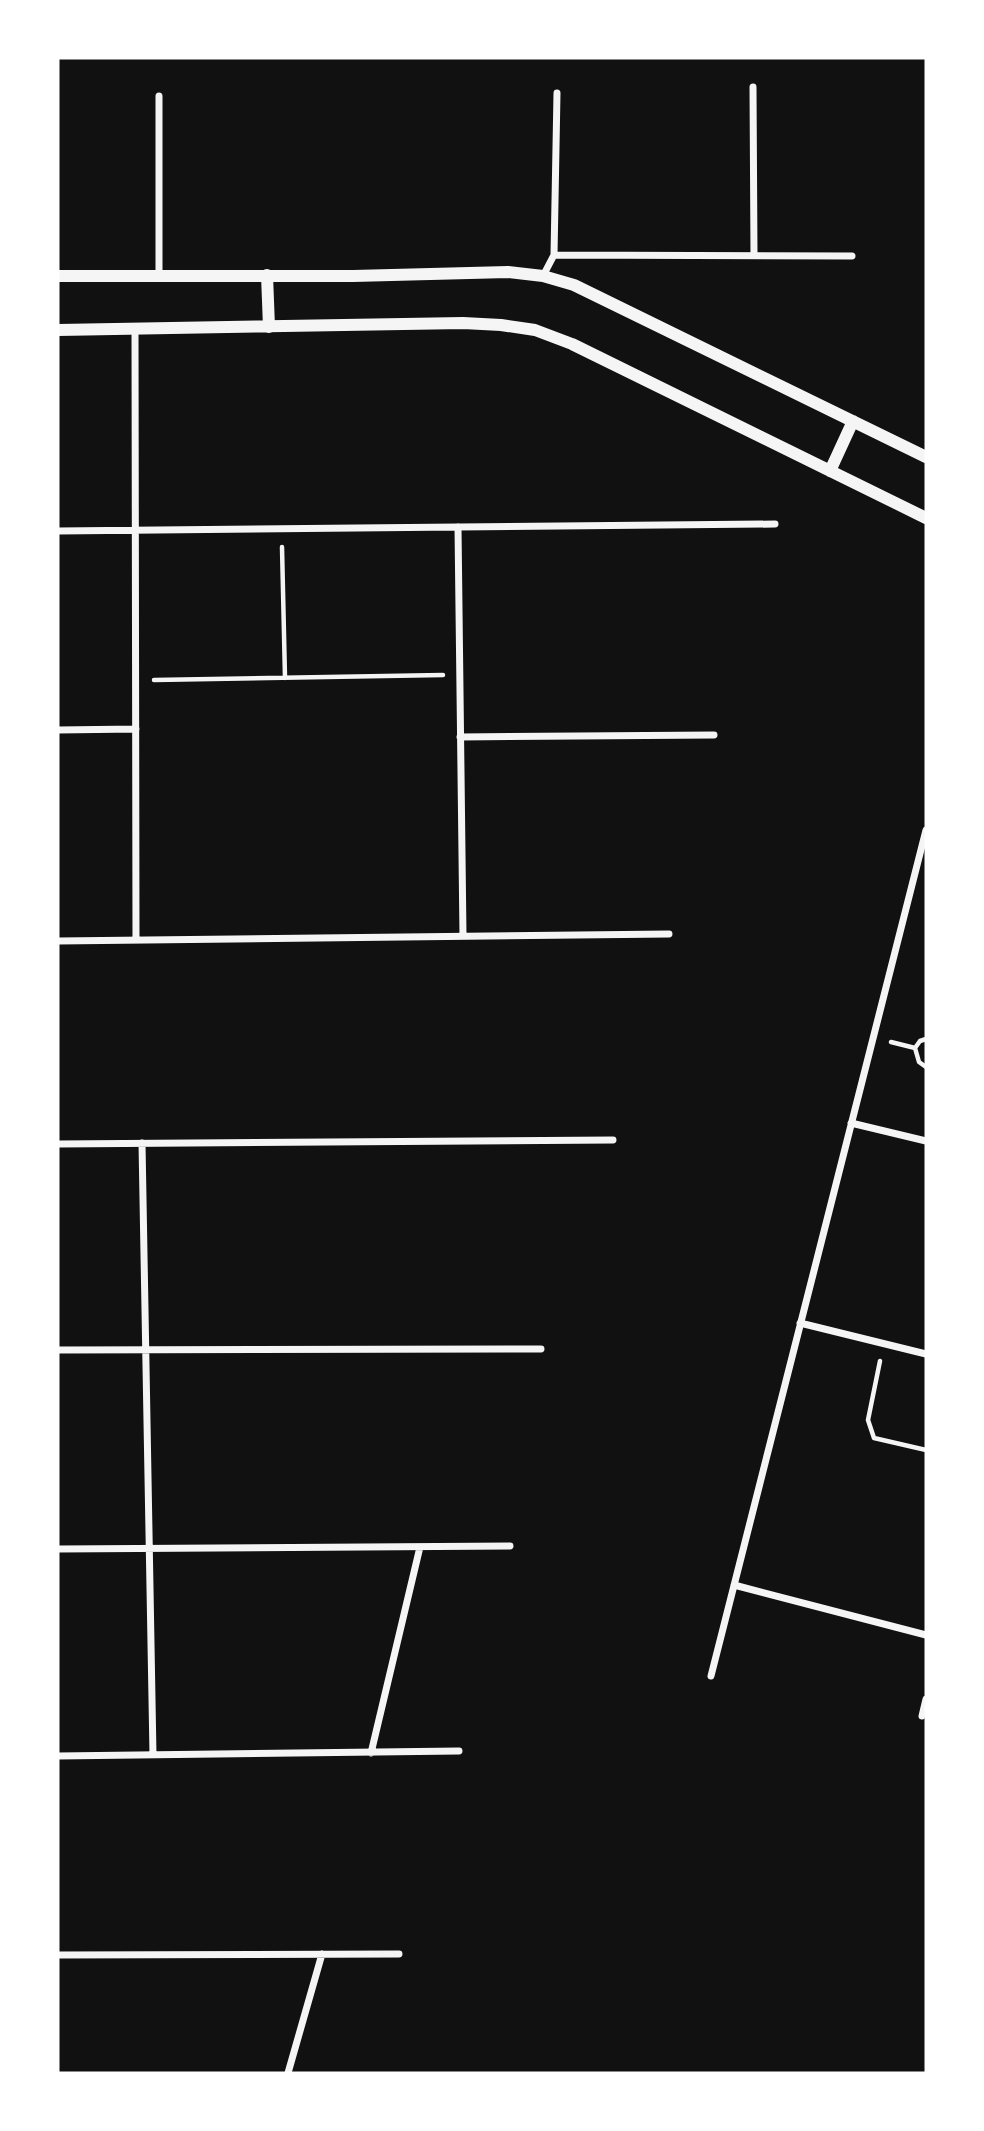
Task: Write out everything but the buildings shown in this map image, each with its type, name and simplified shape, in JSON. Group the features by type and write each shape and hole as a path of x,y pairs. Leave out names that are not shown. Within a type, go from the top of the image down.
{"street":[{"path":"753,88 754,255"},
{"path":"544,276 554,255 557,93"},
{"path":"159,96 159,276"},
{"path":"554,255 852,256"},
{"path":"58,276 508,272 544,276 573,285 926,457"},
{"path":"267,275 269,327"},
{"path":"58,330 463,323 535,330 572,344 926,518"},
{"path":"135,330 136,940"},
{"path":"830,471 853,421"},
{"path":"58,531 775,524"},
{"path":"458,527 463,936"},
{"path":"58,730 135,729"},
{"path":"460,737 713,735"},
{"path":"711,1676 851,1123 924,852 926,830"},
{"path":"58,941 669,934"},
{"path":"851,1123 926,1141"},
{"path":"58,1144 613,1140"},
{"path":"142,1143 153,1755"},
{"path":"800,1323 926,1354"},
{"path":"58,1350 541,1349"},
{"path":"58,1549 510,1546"},
{"path":"371,1752 420,1547"},
{"path":"734,1585 926,1635"},
{"path":"922,1716 926,1699"},
{"path":"58,1756 459,1751"},
{"path":"288,2073 322,1954"},
{"path":"58,1955 399,1954"}],"path":[{"path":"282,529 285,678"},
{"path":"135,681 460,675"},
{"path":"926,1040 920,1041 915,1048 919,1062 926,1067"},
{"path":"883,1343 868,1420 874,1438 926,1450"}]}
